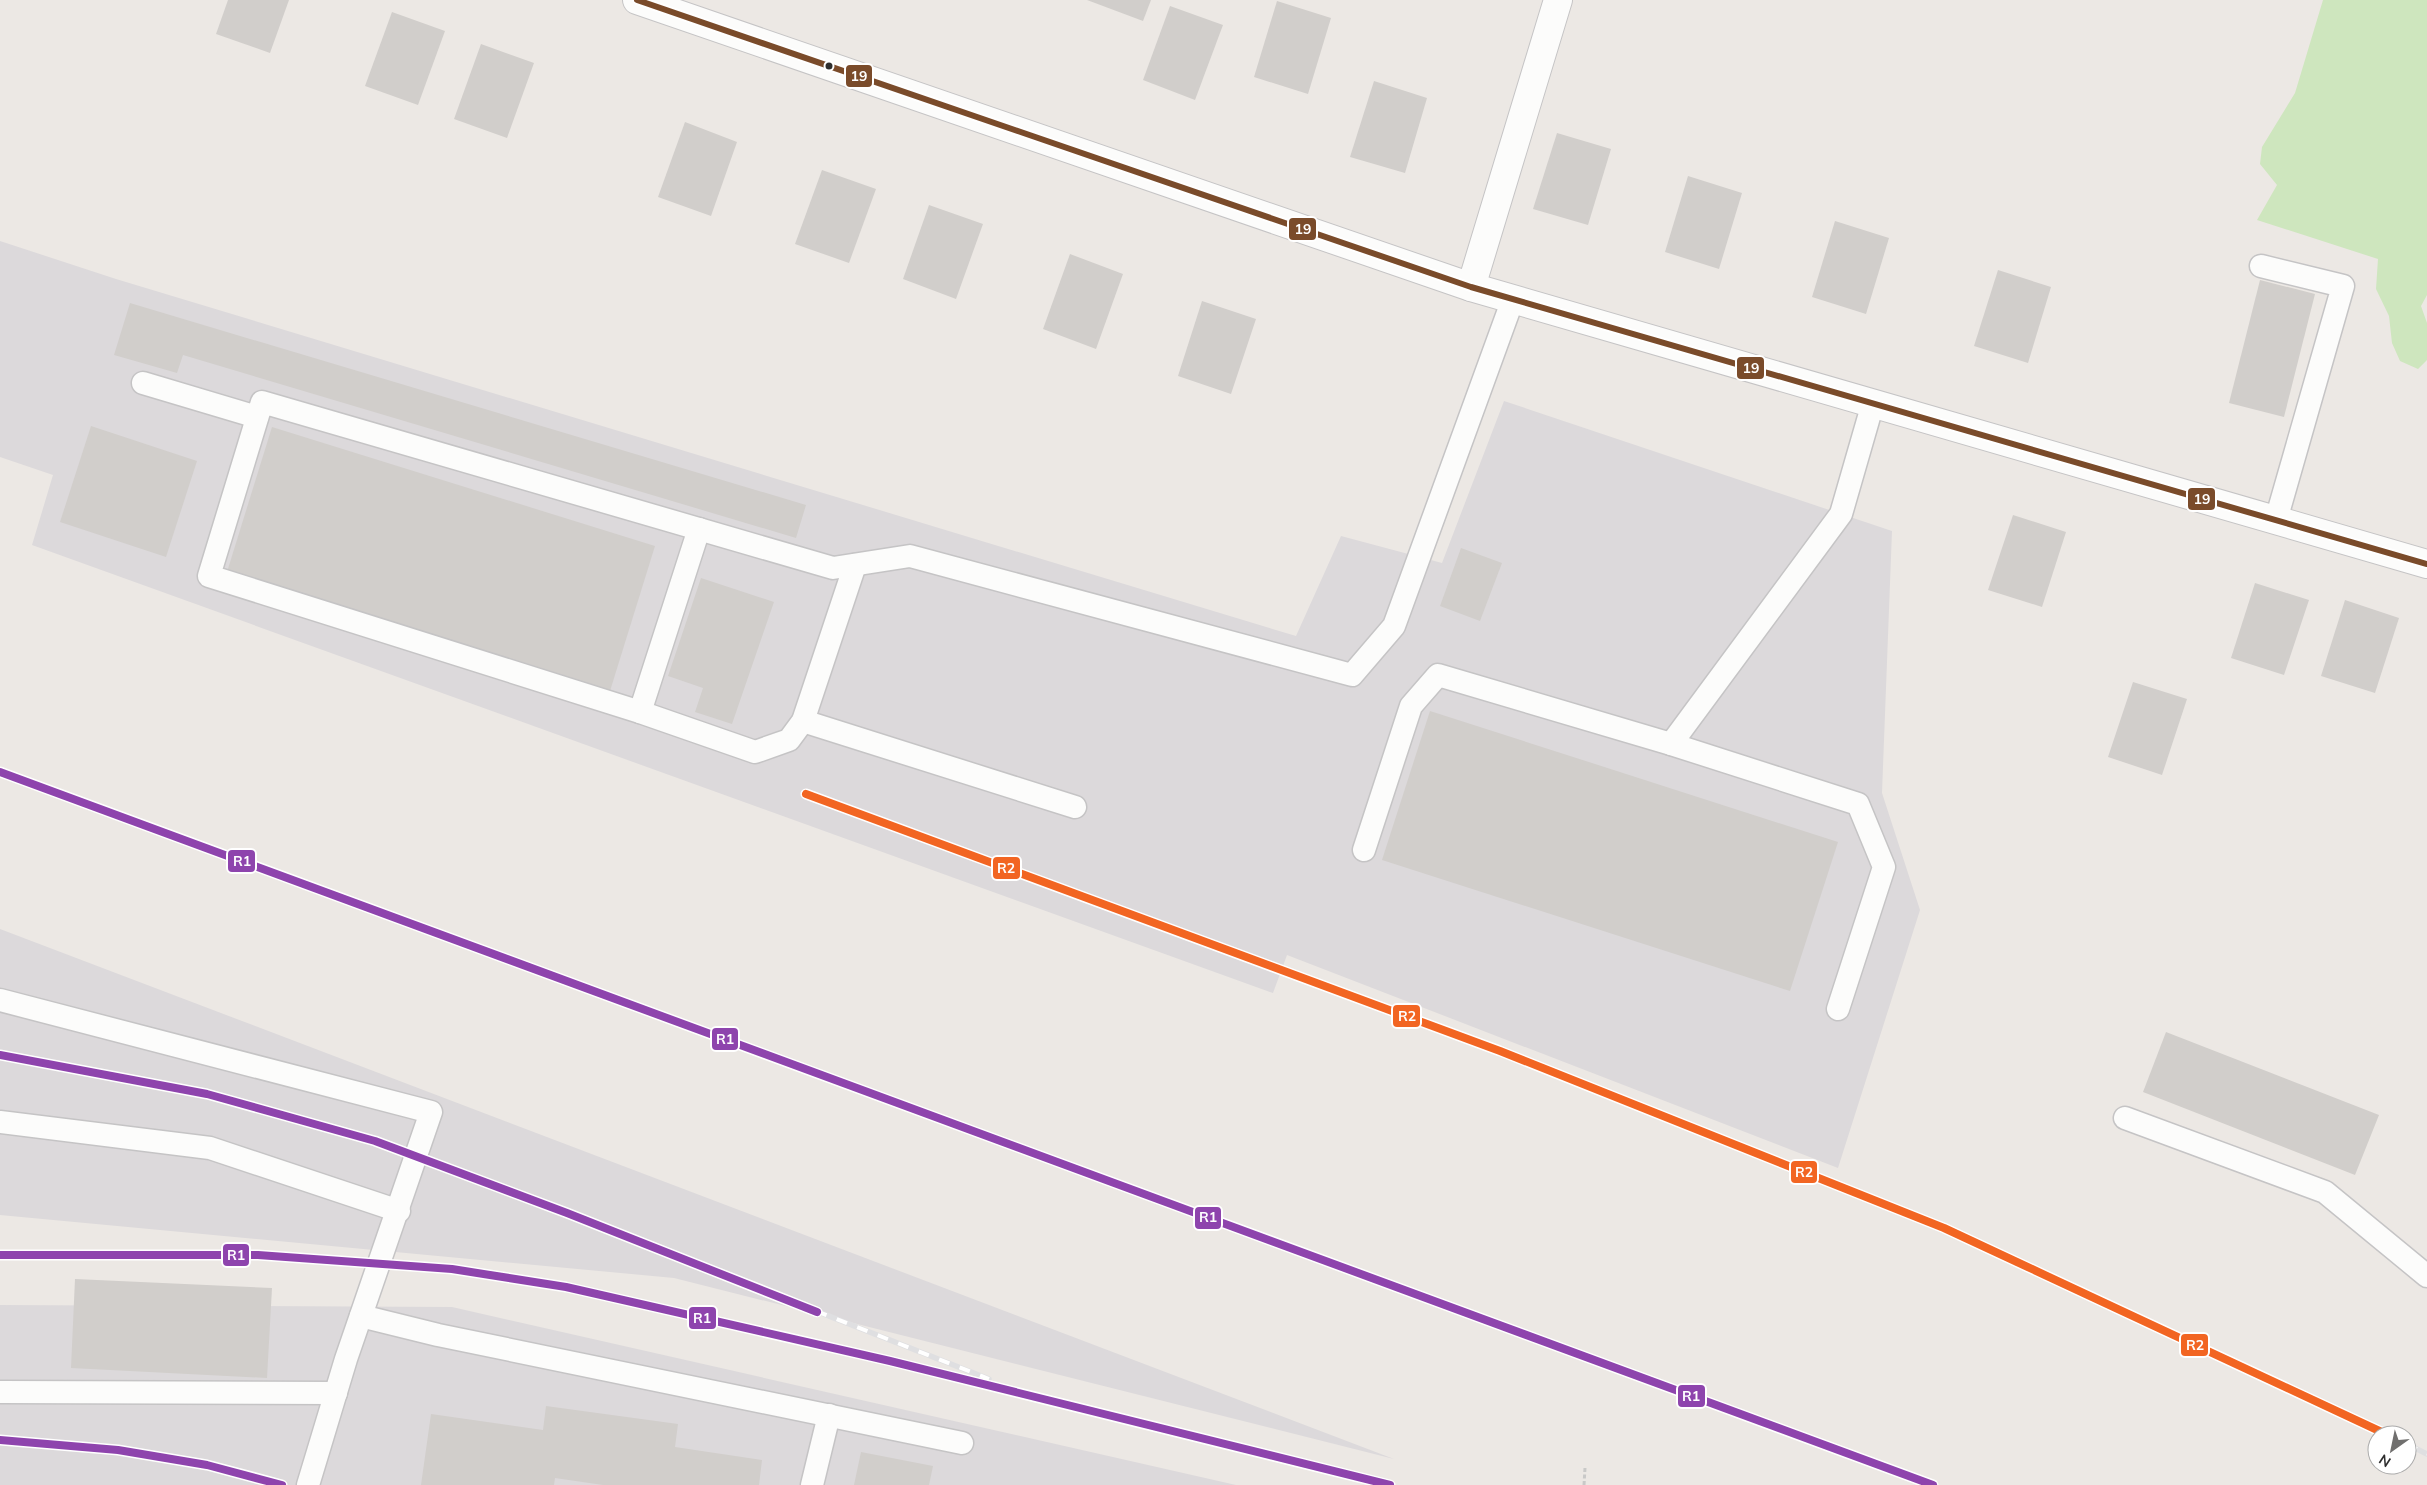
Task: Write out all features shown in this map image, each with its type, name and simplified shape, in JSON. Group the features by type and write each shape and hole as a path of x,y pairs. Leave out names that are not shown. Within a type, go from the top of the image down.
{"street":[{"path":"637,0 1471,287 2427,564"},
{"path":"1471,287 1558,0"}],"lane":[{"path":"2261,266 2342,286 2276,520"},
{"path":"855,565 803,720 789,740 755,752 640,712 209,576 262,402 833,568 910,556 1352,675 1394,626 1513,298"},
{"path":"143,382 257,417"},
{"path":"1671,744 1841,514 1873,403"},
{"path":"640,712 700,529"},
{"path":"1364,850 1411,706 1438,674 1671,744 1858,804 1884,867 1838,1009"},
{"path":"803,720 1075,807"},
{"path":"0,1000 431,1112 399,1211 361,1316 308,1485"},
{"path":"2125,1118 2325,1192 2427,1276"},
{"path":"0,1122 210,1148 399,1211"},
{"path":"361,1316 438,1335 962,1443"},
{"path":"0,1392 336,1393"},
{"path":"812,1485 830,1415"}],"path":[{"path":"1584,1485 1585,1468"}],"shaded area":[{"path":"0,241 116,279 1296,636 1341,536 1442,563 1504,401 1892,531 1882,793 1920,910 1838,1168 1287,955 1273,993 32,545 53,475 0,457"},
{"path":"0,929 1394,1459 674,1278 0,1215"},
{"path":"0,1305 452,1307 1236,1485 0,1485"}],"green space":[{"path":"2323,0 2427,0 2427,295 2421,306 2427,323 2427,360 2418,369 2400,361 2392,343 2389,316 2376,289 2378,259 2257,220 2277,185 2260,164 2262,147 2295,93"}],"building":[{"path":"228,0 289,0 270,53 216,34"},
{"path":"1087,0 1151,0 1143,21"},
{"path":"1277,1 1331,18 1308,94 1254,77"},
{"path":"1170,6 1223,25 1195,100 1143,80"},
{"path":"392,12 445,31 418,105 365,86"},
{"path":"481,44 534,63 507,138 454,119"},
{"path":"1374,81 1427,98 1405,173 1350,157"},
{"path":"685,122 737,142 711,216 658,197"},
{"path":"1557,133 1611,149 1588,225 1533,209"},
{"path":"822,170 876,189 849,263 795,244"},
{"path":"1688,176 1742,193 1719,269 1665,252"},
{"path":"929,205 983,224 956,299 903,279"},
{"path":"1835,221 1889,238 1866,314 1812,297"},
{"path":"1070,254 1123,274 1096,349 1043,329"},
{"path":"1998,270 2051,287 2028,363 1974,346"},
{"path":"2260,280 2315,294 2284,417 2229,403"},
{"path":"1202,301 1256,319 1231,394 1178,376"},
{"path":"130,303 806,505 796,538 183,355 177,373 114,355"},
{"path":"91,426 197,461 166,557 60,522"},
{"path":"272,427 655,546 610,691 227,572"},
{"path":"2013,515 2066,532 2042,607 1988,590"},
{"path":"1461,548 1502,563 1480,621 1440,606"},
{"path":"701,578 774,602 732,724 695,712 703,688 668,676"},
{"path":"2255,583 2309,600 2284,675 2231,658"},
{"path":"2345,600 2399,618 2375,693 2321,676"},
{"path":"2133,682 2187,699 2162,775 2108,757"},
{"path":"1430,711 1838,842 1790,991 1382,860"},
{"path":"2166,1032 2379,1115 2355,1175 2143,1092"},
{"path":"75,1279 272,1288 267,1378 71,1368"},
{"path":"546,1406 678,1424 675,1447 762,1460 759,1485 603,1485 555,1478 554,1485 421,1485 431,1414 543,1430"},
{"path":"861,1452 933,1466 929,1485 854,1485"}],"railway":[{"path":"806,794 1500,1051 1944,1228 2367,1425"},
{"path":"0,1055 207,1094 375,1141 567,1213 989,1379"},
{"path":"0,1255 258,1255 452,1269 566,1287 890,1361 1390,1485"},
{"path":"0,1440 118,1450 207,1465 282,1485"},
{"path":"2417,1449 2427,1454"}],"transit line":[{"name":"19","path":"637,0 1471,287 2427,564"},
{"name":"R1","path":"0,772 1933,1485"},
{"name":"R2","path":"806,794 1500,1051 1944,1228 2367,1425"},
{"name":"R1","path":"0,1055 207,1094 375,1141 567,1213 817,1312"},
{"name":"R1","path":"0,1255 258,1255 452,1269 566,1287 890,1361 1390,1485"},
{"name":"R1","path":"0,1440 118,1450 207,1465 282,1485"}]}
